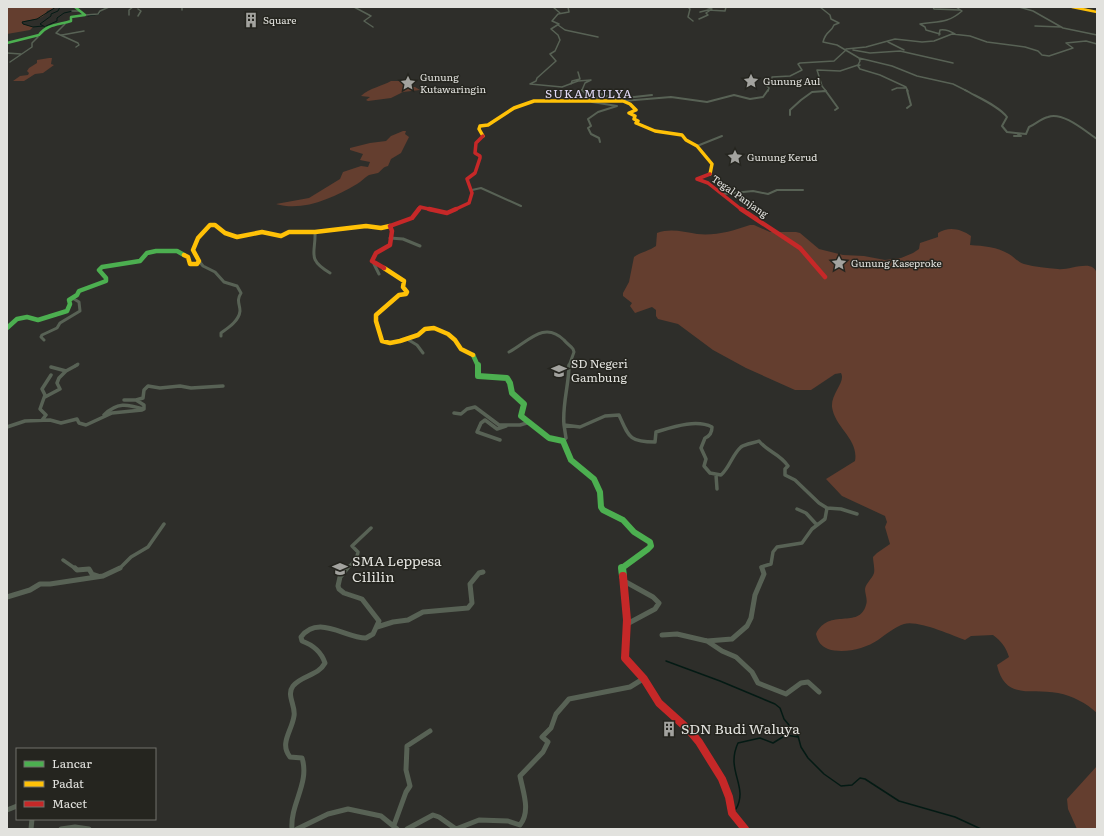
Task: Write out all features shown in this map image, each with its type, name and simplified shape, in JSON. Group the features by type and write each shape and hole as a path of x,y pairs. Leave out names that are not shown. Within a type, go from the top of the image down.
{"street":[{"path":"76,47 79,45 78,43 69,40 56,32 71,21 71,17 80,14 94,16 100,11 109,7"},
{"path":"134,7 141,11 138,16"},
{"path":"129,15 129,10 134,7 162,7"},
{"path":"354,7 371,16 364,21 373,27"},
{"path":"553,7 560,13"},
{"path":"568,7 569,12 560,13 552,21 559,24 558,25 565,30 598,37"},
{"path":"688,7 690,9 688,17 693,21"},
{"path":"706,7 711,10"},
{"path":"700,12 711,10 724,11 726,7"},
{"path":"820,7 830,15 832,20 839,23 834,25 833,28 825,34 823,42 836,44 859,58 892,66 906,73 954,84 989,103 1005,114 1007,117 1002,125 1003,128 1006,131 1021,136 1015,136"},
{"path":"934,7 934,9 939,10 961,10"},
{"path":"956,7 961,10"},
{"path":"1019,7 1034,11 1062,28"},
{"path":"1072,7 1097,12"},
{"path":"700,19 708,15 706,13 711,10"},
{"path":"940,34 926,30 920,24 946,22 952,17 958,16 961,10"},
{"path":"7,43 40,34 43,28 50,25 65,24"},
{"path":"558,25 551,29 558,35 560,40 555,51 550,54 556,58 556,61 536,78 536,81 530,84 562,87 578,81 591,80 585,83 582,90 590,97 590,101"},
{"path":"1035,26 1039,25 1062,28 1097,35"},
{"path":"935,40 940,34 940,30 949,30 955,34"},
{"path":"62,35 84,31"},
{"path":"221,336 222,332 232,324 238,316 240,309 237,302 241,292 237,286 224,282 215,272 203,266 193,250 198,238 211,225 215,225 218,229 229,236 250,236 261,232 274,233 281,236 289,232 300,231 315,232 364,226 381,228 412,218 418,208 422,206 435,212 447,213 455,208 465,206 470,203 472,190 467,179 475,173 481,158 474,152 475,143 483,136 479,128 480,126 488,125 490,122 514,108 534,101 590,101 671,97 708,102 734,95 750,99 761,97 768,92 769,88 766,85 772,81 772,77 792,76 802,70 798,64 800,63 834,61 846,49 888,42 897,39 925,42 950,34 955,34 970,36 988,42 1025,46 1038,51 1042,55 1049,56 1073,48 1066,43 1086,41 1097,44"},
{"path":"10,62 32,46 32,43 38,37 35,36"},
{"path":"888,42 908,53"},
{"path":"846,49 870,53 898,51 953,63"},
{"path":"7,53 22,54"},
{"path":"859,58 860,64 858,66 860,69 880,75 907,88"},
{"path":"835,110 838,108 826,91 818,76 817,70 840,71 860,64"},
{"path":"570,85 571,81 580,79 578,72"},
{"path":"906,73 919,74"},
{"path":"892,90 896,88 907,88"},
{"path":"907,88 907,100 911,105 907,108"},
{"path":"790,115 790,110 796,107 798,101 803,97 810,95 812,92 826,91"},
{"path":"590,101 601,94 622,100 652,95"},
{"path":"608,95 622,100"},
{"path":"671,97 677,95"},
{"name":"Tegal Panjang","path":"622,100 630,104 636,110 628,113 635,116 634,119 638,121 636,123 655,131 680,135 697,146 712,164 709,175 697,178 706,182 745,212 800,248 825,277"},
{"path":"590,101 594,103 617,106 598,112 588,119 591,126 588,128 590,132 599,138 600,142"},
{"path":"1013,133 1026,134 1029,127 1037,124 1039,121 1049,116 1061,116 1068,119 1078,128 1097,139"},
{"path":"697,146 722,136"},
{"path":"472,190 481,188 485,191 496,193 496,195 521,206"},
{"path":"723,194 753,190 769,194 778,190 803,190"},
{"path":"379,274 372,261 372,258 374,253 390,245 392,231 390,226"},
{"path":"315,232 316,238 313,251 315,261 324,270 330,273"},
{"path":"390,238 403,239 420,246"},
{"path":"7,328 15,320 20,318 32,318 38,320 51,315 67,312 70,304 69,300 80,290 106,281 106,278 98,270 100,268 140,261 150,252 177,251 188,257 190,264 196,264 200,261"},
{"path":"372,261 404,281 403,287 407,292 406,294 398,296 376,315 382,341 387,343 407,339 417,335 425,329 446,334 457,342 462,349 476,357 479,363 477,373 478,376 486,378 504,377 510,380 513,394 524,404 520,415 549,438 562,441"},
{"path":"44,340 41,337 42,335 56,329 60,323 80,312 79,302 74,299 74,297"},
{"path":"509,352 518,348 524,341 533,335 552,331 558,333 573,347 574,354 569,364 569,382 563,414 566,438 562,441"},
{"path":"407,339 417,345 423,353"},
{"path":"45,397 50,396 60,388 57,383 58,380 66,371 78,364"},
{"path":"51,367 66,371"},
{"path":"41,421 46,417 46,414 40,409 45,397 42,389 51,375"},
{"path":"124,400 136,400 143,398 144,390 151,386 160,388 180,386 191,388 223,386"},
{"path":"136,400 144,405 144,409"},
{"path":"7,427 25,421 50,420 60,423 77,419 79,423 86,425 104,415 111,408 128,404 144,409"},
{"path":"454,413 461,414 468,409 475,407 488,415 495,423 507,426"},
{"path":"104,415 127,411 139,412 144,409"},
{"path":"565,425 578,427 599,420 609,414 616,414 622,420 628,434 641,443 655,442 657,431 668,429 677,425 708,424 712,427 712,431 702,443 701,450 706,459 704,465 705,468 710,473 721,475 727,470 732,458 742,446 759,442 766,449 783,459 788,466 784,470 785,475 795,480 812,498 827,508 841,509 857,514"},
{"path":"497,429 485,420 481,423 477,432 500,440"},
{"path":"497,429 530,422"},
{"path":"495,438 497,429"},
{"path":"562,441 571,460 594,479 600,492 603,510 622,520 634,532 650,542 651,546 623,566 622,570 627,624 625,658 644,679 659,703 689,730 703,748 722,779 729,797 732,813 745,829"},
{"path":"716,475 718,488"},
{"path":"707,641 732,639 744,629 751,618 755,595 764,574 761,567 771,564 774,548 802,543 817,525 825,519 827,508"},
{"path":"797,510 806,513 817,525"},
{"path":"7,597 30,590 40,584 50,584 103,576 122,568 131,557 148,547 164,524"},
{"path":"292,829 291,819 305,771 302,758 290,757 286,749 286,739 293,724 295,712 290,696 290,690 303,678 320,670 325,663 320,652 312,645 302,641 302,634 312,626 366,638 371,637 380,619 359,597 345,594 340,591 338,586 343,573 354,564 357,559 358,552 352,546 371,528"},
{"path":"63,560 77,570 90,569 92,574 103,576"},
{"path":"377,627 393,622 408,620 423,612 468,608 472,603 469,592 470,584 479,573 483,572"},
{"path":"624,581 653,597 659,603 655,609 627,624"},
{"path":"662,634 678,634 707,641 722,651 736,657 752,672 758,683 767,684 777,691 786,694 800,683 808,682 819,692"},
{"path":"407,829 433,815 439,817 456,829 467,827 482,820 508,821 518,825 521,824 524,820 526,806 520,776 545,749 548,742 542,737 551,728 556,714 563,705 571,698 630,687 644,679"},
{"path":"297,829 339,810 348,808 360,812 374,812 395,827 406,792 410,786 406,774 406,760 408,754 407,746 430,731"},
{"path":"61,829 75,826 89,829"}],"shaded area":[{"path":"7,7 56,8 47,11 46,14 40,18 22,22 23,24 33,27 30,30 7,34"},
{"path":"52,58 51,64 54,65 43,73 35,74 24,81 13,81 20,76 28,75 29,73 27,71 37,63 37,60"},
{"path":"391,81 407,81 404,86 415,87 420,90 403,92 391,98 368,101 366,100 370,97 361,96 368,91"},
{"path":"406,131 405,134 409,137 401,153 391,159 388,166 378,173 369,175 348,189 328,199 307,205 297,206 276,204 309,198 340,179 343,172 361,166 368,167 370,162 360,160 363,154 350,150 350,148 386,141 391,136"},
{"path":"754,225 770,232 800,233 819,249 843,255 864,256 885,260 901,258 913,253 919,249 920,243 938,237 938,233 942,231 955,229 971,236 970,245 995,248 1009,254 1024,264 1058,269 1087,266 1092,267 1095,270 1097,275 1097,713 1084,703 1069,696 1058,693 1021,691 1006,684 997,665 1009,657 1003,644 993,635 971,636 965,640 926,626 910,623 901,625 873,643 854,650 840,651 828,649 820,643 816,634 822,626 828,622 857,616 862,612 867,603 865,589 874,573 873,557 890,544 885,527 887,522 885,516 842,496 826,479 855,461 854,446 837,421 832,407 832,402 842,380 841,373 835,374 811,390 795,390 746,368 713,350 678,324 658,319 656,316 656,310 652,307 635,313 630,306 632,303 623,296 629,282 634,257 656,246 657,233 682,231 697,234 717,234"},
{"path":"1097,766 1097,829 1077,829 1068,809 1067,799"}],"waterway":[{"path":"43,26 33,27 23,24 22,22 37,19 56,7"},
{"path":"45,27 40,24 51,16 51,14 58,11 60,7"},
{"path":"46,26 57,21 57,18 64,13 73,11"},
{"path":"88,16 99,14 100,12"},
{"path":"666,661 720,681 775,704 780,708 784,719 798,736 801,747 808,758 824,774 841,786 852,785 860,778 865,779 899,801 955,817 981,829"},
{"path":"736,809 740,793 734,762 738,743 760,738 773,743 786,735 798,737"}],"traffic: fast":[{"path":"7,43 39,35 43,29 49,26 71,21 71,17 85,15 75,7"},
{"path":"7,328 17,319 27,317 38,320 67,311 70,304 69,300 77,295 79,291 106,281 106,278 99,270 102,267 140,261 147,253 156,251 177,251 184,255"},
{"path":"473,355 478,363 478,376 507,378 510,383 512,393 524,404 521,416 549,438 563,441 571,460 594,479 600,492 601,507 603,510 623,520 634,532 650,542 651,546 648,549 622,568 623,576"}],"traffic: slow":[{"path":"1072,7 1097,12"},
{"path":"483,136 479,129 480,126 488,125 514,108 534,101 623,101 630,104 636,110 629,113 635,116 634,119 638,121 636,123 655,131 682,135 686,140 697,146 712,164 710,174"},
{"path":"184,255 188,257 190,264 197,264 199,261 193,250 198,238 210,225 215,225 225,233 237,237 262,232 281,236 289,232 315,232 366,226 381,228 390,226"},
{"path":"384,268 404,281 403,287 407,292 406,294 399,295 376,315 376,321 382,341 390,343 400,341 418,335 425,329 434,328 448,334 455,340 461,349 473,355"}],"traffic: jam":[{"path":"384,268 372,261 376,253 390,245 392,231 390,226 412,218 420,207 447,213 469,203 472,193 467,179 475,173 480,158 480,156 475,153 476,143 483,136"},
{"path":"710,174 697,179 708,183 745,212 800,248 825,277"},
{"path":"623,576 627,620 625,658 644,679 659,703 689,730 699,742 722,779 729,797 732,813 745,829"}],"place":[{"name":"Square","path":"251,20"},
{"name":"Gunung Aul","path":"751,81"},
{"name":"Gunung Kutawaringin","path":"408,83"},
{"name":"Gunung Kerud","path":"735,157"},
{"name":"Gunung Kaseproke","path":"839,263"},
{"name":"SD Negeri Gambung","path":"559,371"},
{"name":"SMA Leppesa Cililin","path":"340,569"},
{"name":"SDN Budi Waluya","path":"669,729"}],"district":[{"name":"SUKAMULYA","path":"589,94"}]}
